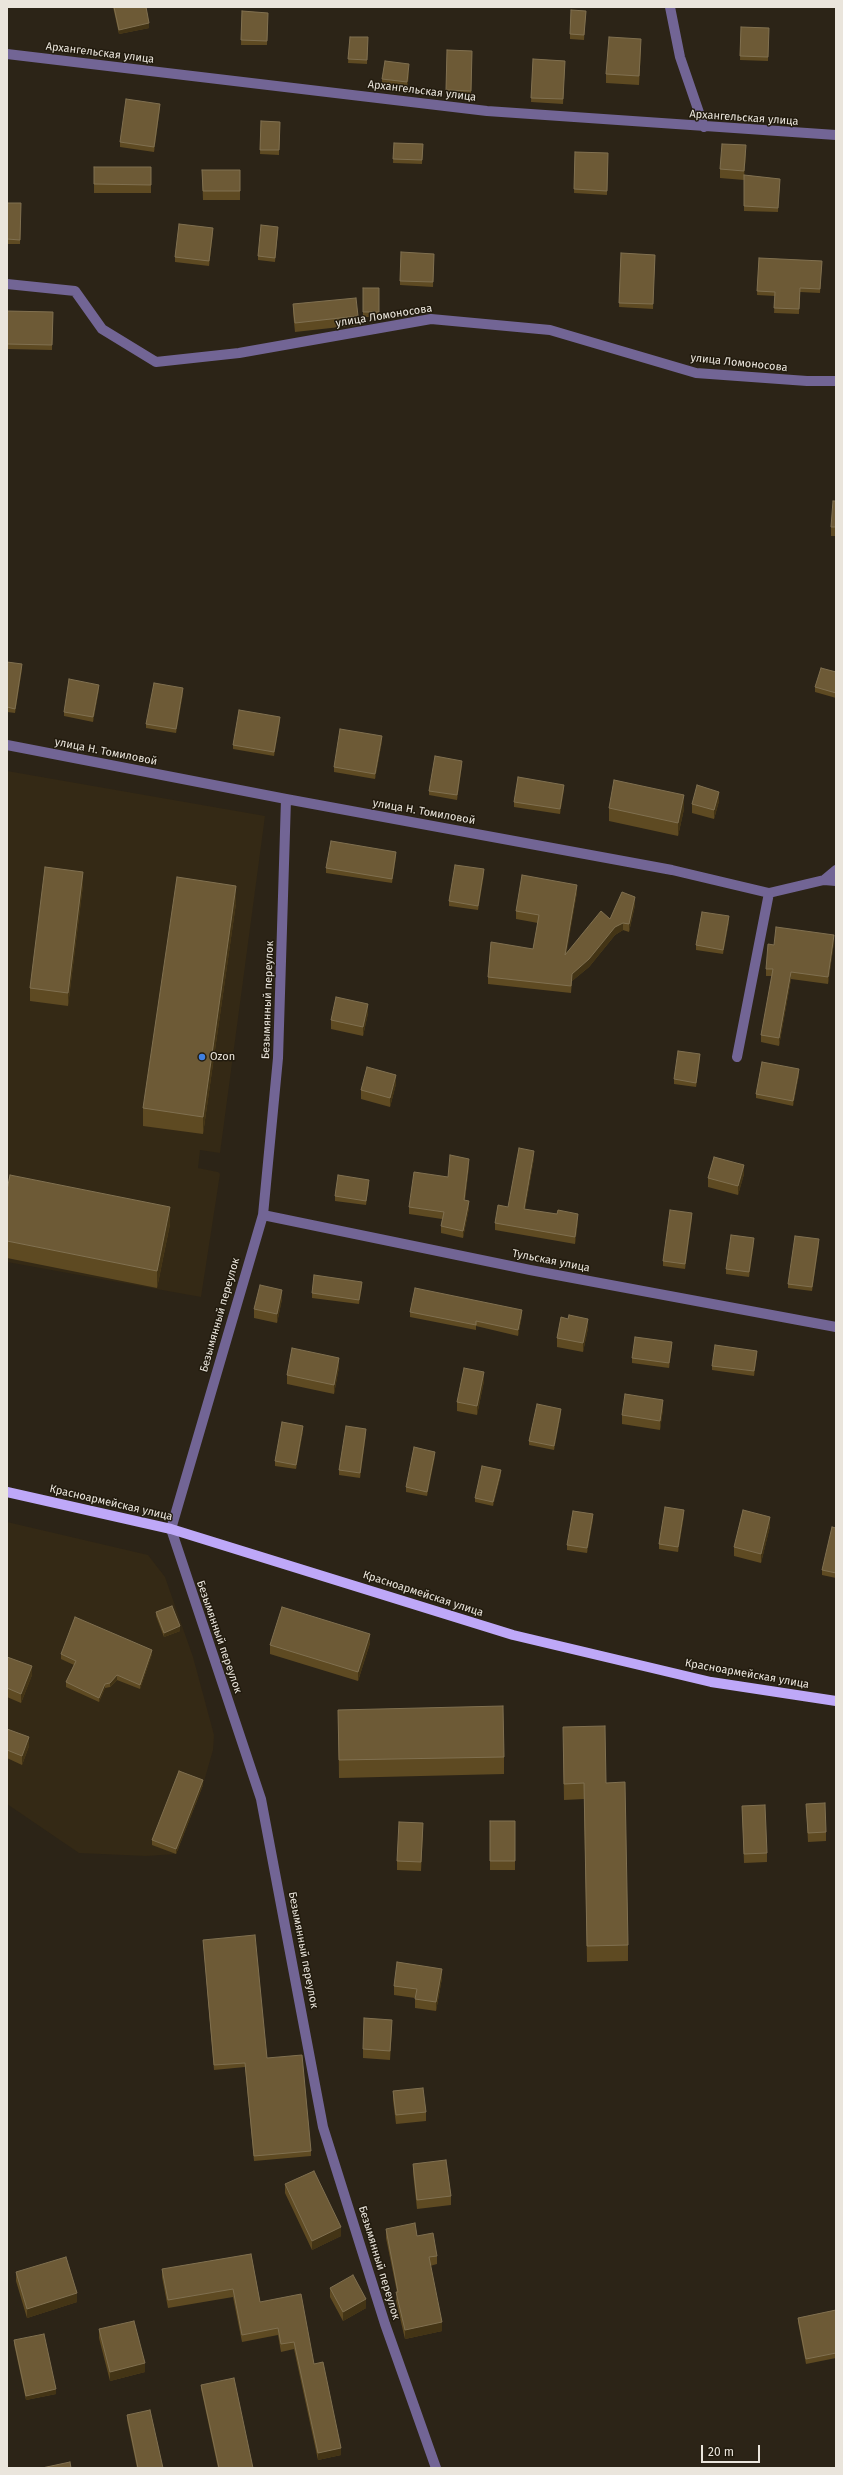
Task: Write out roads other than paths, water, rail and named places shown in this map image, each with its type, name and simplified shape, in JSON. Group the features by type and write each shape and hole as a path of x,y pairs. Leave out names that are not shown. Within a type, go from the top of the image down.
{"main road":[{"name":"Красноармейская улица","path":"7,1492 171,1528 512,1635 711,1682 836,1701"}],"street":[{"path":"670,7 680,57 704,128"},
{"name":"Архангельская улица","path":"7,54 487,111 704,128 836,135"},
{"name":"улица Ломоносова","path":"7,284 75,291 102,329 156,362 239,353 431,319 550,330 696,373 807,381 836,381"},
{"name":"улица Н. Томиловой","path":"7,745 286,799 672,870 769,893 824,880 836,881"},
{"name":"Безымянный переулок","path":"286,799 278,1058 263,1215 171,1528 261,1799 323,2127 385,2324 436,2468"},
{"path":"824,880 836,870"},
{"path":"737,1056 769,893"},
{"name":"Тульская улица","path":"263,1215 530,1270 836,1327"}],"place":[{"name":"Ozon","path":"202,1057"}]}
